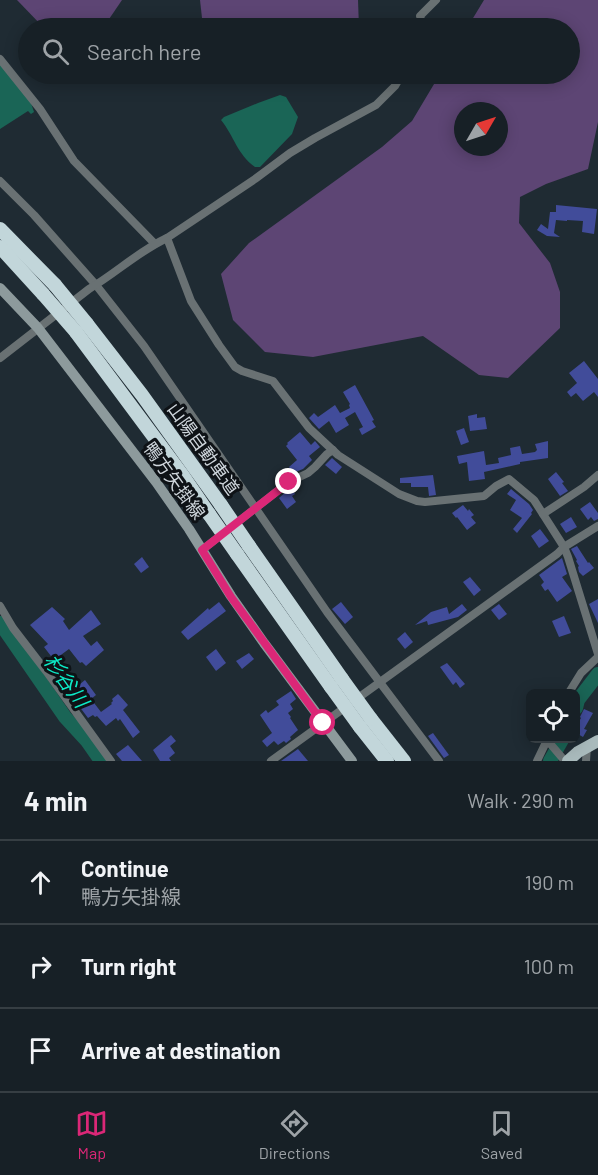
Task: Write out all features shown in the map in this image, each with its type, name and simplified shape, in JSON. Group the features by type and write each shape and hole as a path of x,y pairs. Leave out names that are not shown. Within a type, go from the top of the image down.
{"highway":[{"name":"山陽自動車道","path":"0,229 55,285 209,514 366,723 387,761"},
{"name":"山陽自動車道","path":"0,247 43,294 82,328 142,395 249,546 337,683"},
{"name":"山陽自動車道","path":"366,723 404,761"}],"main road":[{"name":"鴨方矢掛線","path":"0,288 38,328 156,482 238,606 352,761"},
{"path":"564,759 593,743"}],"street":[{"path":"421,18 436,0"},
{"path":"0,59 18,82"},
{"path":"20,84 74,161 155,244"},
{"path":"0,358 96,285 255,179 290,153 376,105 396,84"},
{"path":"0,181 34,215 96,285 144,346 327,612 439,761"},
{"path":"167,238 190,301 235,367 273,381 309,428 333,450 399,494 417,501 484,496 509,479 534,500 568,557 598,656 581,673 571,689"},
{"path":"202,550 289,482 315,468 333,450"},
{"path":"543,514 598,475"},
{"path":"271,761 564,548 598,526"},
{"path":"0,606 12,628 111,761"},
{"path":"537,761 546,743"},
{"path":"551,743 564,759"},
{"path":"586,761 593,743"}],"shaded area":[{"path":"17,0 122,0 110,18 34,18"},
{"path":"200,0 358,0 359,18 202,18"},
{"path":"484,0 598,0 598,122 588,169 546,184 520,197 519,223 550,263 560,292 560,328 508,378 479,375 423,336 313,357 265,352 233,320 221,274 249,243 382,147 412,121 434,84 580,84 580,18 473,18"},
{"path":"0,64 31,103 34,112 31,114 28,111 0,129"},
{"path":"280,95 286,97 298,117 292,134 260,167 255,167 240,151 221,120"}],"building":[{"path":"556,205 597,209 594,234 582,232 583,221 556,220 554,233 560,237 547,236 537,230 541,224 548,229 550,212 556,212"},
{"path":"584,361 598,379 598,397 594,392 583,401 576,393 571,397 567,392 577,383 569,373"},
{"path":"355,385 376,427 362,435 359,429 363,427 355,412 345,418 349,425 336,433 329,421 319,429 309,418 314,413 318,417 335,405 340,413 350,408 343,392"},
{"path":"477,414 477,418 485,417 487,429 470,431 468,416"},
{"path":"464,428 469,442 461,445 456,431"},
{"path":"300,432 311,445 315,441 320,447 309,456 312,460 303,469 293,473 289,467 297,460 286,446"},
{"path":"548,441 548,458 520,462 520,464 484,472 485,479 469,481 467,462 459,464 457,456 484,451 486,465 499,463 498,458 511,455 510,448 520,446 522,454 535,452 537,450 535,444"},
{"path":"332,458 342,467 336,474 325,465"},
{"path":"556,472 568,491 560,496 548,479"},
{"path":"433,475 436,495 429,496 428,487 411,487 411,483 400,483 400,478"},
{"path":"292,489 295,494 292,496 296,502 287,509 279,498"},
{"path":"511,489 533,510 517,533 513,529 522,518 510,510 516,500 507,494"},
{"path":"590,502 598,513 598,519 594,521 591,517 588,520 580,509"},
{"path":"463,505 474,515 471,517 476,523 467,530 452,513"},
{"path":"571,517 577,527 566,533 560,524"},
{"path":"540,529 549,541 539,548 531,536"},
{"path":"577,546 594,568 583,576 579,572 577,560 571,549"},
{"path":"142,557 149,567 141,573 134,564"},
{"path":"562,558 567,574 562,577 572,591 557,602 548,589 545,591 541,585 544,582 539,575"},
{"path":"470,577 481,590 474,596 463,582"},
{"path":"598,599 598,623 589,604"},
{"path":"219,602 226,611 188,640 181,632 208,608 209,610"},
{"path":"341,602 353,617 345,624 332,609"},
{"path":"462,604 467,610 458,617 428,625 427,621 415,625 431,612 447,607 449,614"},
{"path":"499,604 507,614 499,620 491,610"},
{"path":"52,607 65,619 63,621 69,630 91,610 101,624 83,636 91,646 97,641 104,650 86,666 80,663 69,649 54,660 44,647 48,644 30,625"},
{"path":"564,616 571,633 559,637 552,621"},
{"path":"405,632 413,642 405,649 397,639"},
{"path":"216,649 226,663 216,671 206,657"},
{"path":"249,653 254,659 242,669 236,661"},
{"path":"447,663 465,684 460,688 456,682 453,685 440,667"},
{"path":"85,680 96,695 91,699 101,712 112,704 112,699 118,694 128,705 123,710 140,732 133,738 120,719 118,721 116,718 106,726 97,716 93,715 88,718 76,702 79,696 74,689"},
{"path":"291,691 296,699 290,704 293,709 288,713 298,730 286,743 284,741 278,745 274,741 267,747 262,741 272,733 260,715 266,710 268,713 279,705 276,701"},
{"path":"584,709 593,713 584,729 587,730 583,737 580,735 580,717"},
{"path":"433,733 449,755 444,758 428,736"},
{"path":"171,735 176,741 170,746 175,753 169,758 171,761 160,761 153,750"},
{"path":"128,745 142,761 122,761 116,754"},
{"path":"298,749 308,761 281,761"}],"waterway":[{"name":"杉谷川","path":"0,623 65,717 87,741 101,761"},
{"path":"580,697 598,674"},
{"path":"550,761 560,743"}],"route":[{"path":"289,482 202,550 231,597 323,723"}]}
